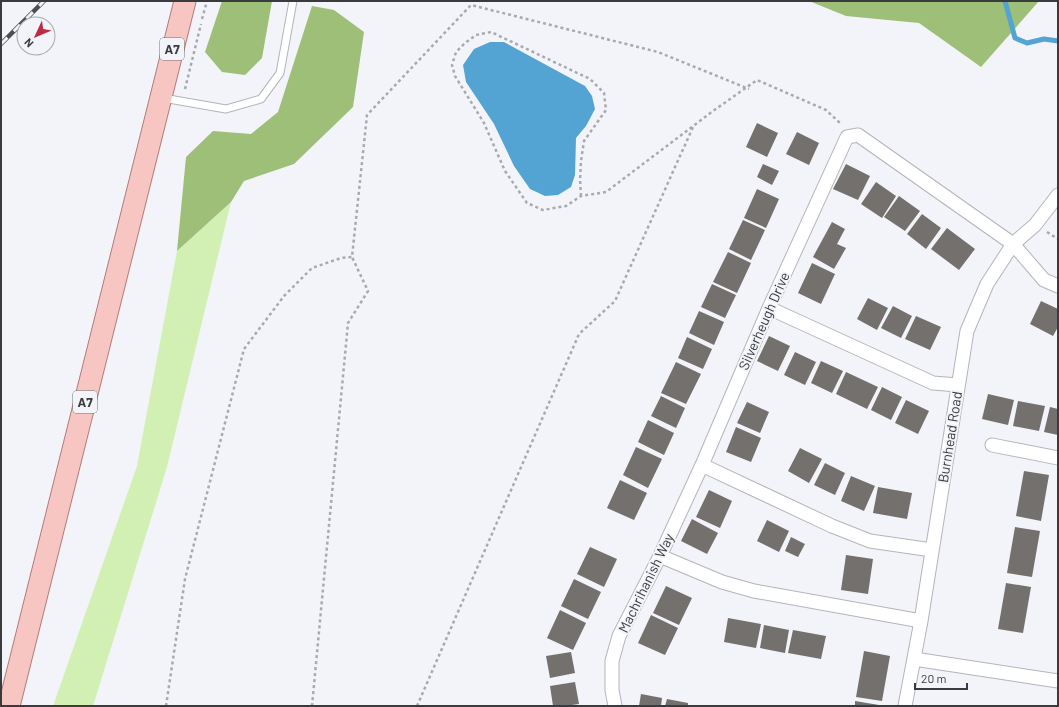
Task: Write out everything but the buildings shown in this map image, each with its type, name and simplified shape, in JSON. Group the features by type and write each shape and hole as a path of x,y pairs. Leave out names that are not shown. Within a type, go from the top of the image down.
{"main road":[{"name":"A7","path":"9,706 185,1"}],"street":[{"path":"854,136 858,135 1014,244 1044,280 1058,286"},
{"name":"Silverheugh Drive","path":"702,465 769,308 847,137 854,136"},
{"name":"Burnhead Road","path":"905,706 921,621 967,332 987,284 1014,244 1035,225 1058,195"},
{"path":"769,308 933,383 958,385"},
{"path":"992,445 1058,458"},
{"path":"702,465 832,526 870,541 932,550"},
{"name":"Machrihanish Way","path":"614,706 612,690 612,661 619,636 660,556 702,465"},
{"path":"660,556 722,582 754,591 921,621"},
{"path":"914,659 1058,681"}],"lane":[{"path":"160,97 226,110 261,99 280,73 293,1"}],"path":[{"path":"182,102 207,1"},
{"path":"312,706 348,323 368,291 352,257 367,115 470,5 658,52 749,89"},
{"path":"581,196 581,161 584,141 606,110 604,93 590,79 491,32 476,35 456,52 452,66 455,76 484,123 506,171 527,203 543,210 566,206 581,196 606,192 757,80 826,110 854,136"},
{"path":"417,706 579,334 615,301 693,126"},
{"path":"166,706 185,579 244,349 284,296 312,268 341,258 352,257"}],"green space":[{"path":"222,1 272,1 262,58 245,75 222,72 205,52"},
{"path":"809,1 1039,1 981,67 919,23 846,16"},
{"path":"312,6 334,10 364,32 353,107 294,164 244,181 231,202 177,251 186,157 213,131 251,134 278,112"},
{"path":"231,202 167,467 93,706 53,706 137,466 177,251"}],"water":[{"path":"490,42 504,42 585,86 592,96 595,109 586,126 576,138 575,175 571,187 558,195 545,196 530,189 514,166 494,124 466,82 463,65 474,49"}],"waterway":[{"path":"1005,1 1015,38 1027,43 1044,39 1058,41"}],"railway":[{"path":"1,44 44,1"}]}
